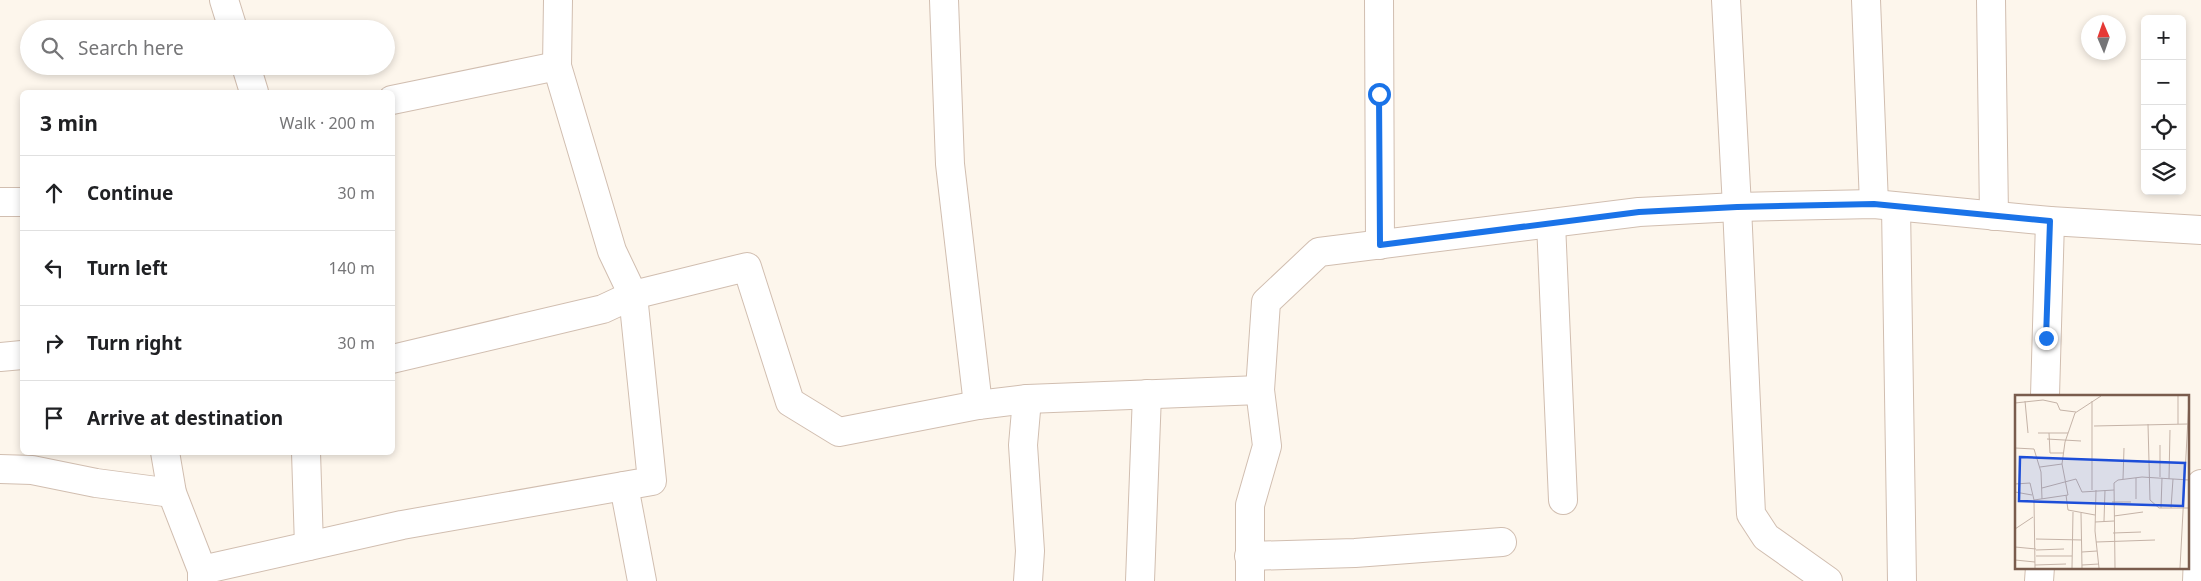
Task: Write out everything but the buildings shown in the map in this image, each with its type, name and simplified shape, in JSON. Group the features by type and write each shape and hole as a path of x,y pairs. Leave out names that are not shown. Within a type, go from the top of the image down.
{"street":[{"path":"224,0 231,20"},
{"path":"166,455 172,493 202,576 309,546 402,525 652,482 633,295 612,251 557,66 558,0"},
{"path":"944,0 950,164 978,405"},
{"path":"1379,0 1380,245"},
{"path":"1726,0 1751,514 1766,537 1828,581"},
{"path":"1866,0 1885,205 1902,581"},
{"path":"1991,0 1994,216"},
{"path":"395,99 557,66"},
{"path":"249,75 253,90"},
{"path":"0,202 20,202"},
{"path":"1502,542 1355,553 1250,568 1250,505 1267,446 1260,390 1266,302 1319,252 1639,212 1737,207 1885,205 2050,221 2201,230"},
{"path":"2045,395 2050,221"},
{"path":"1551,223 1563,500"},
{"path":"395,357 603,309 633,295 747,267 790,402 839,432 978,405 1027,399 1260,390"},
{"path":"0,357 20,356"},
{"path":"1140,581 1147,394"},
{"path":"1027,399 1023,445 1030,551 1028,581"},
{"path":"306,455 309,546"},
{"path":"0,469 32,470 96,483 172,493"},
{"path":"2197,581 2201,484"},
{"path":"624,486 642,581"},
{"path":"2039,581 2040,568"}],"route":[{"path":"1379,94 1380,245 1639,212 1737,207 1874,204 2050,221 2046,338"}]}
